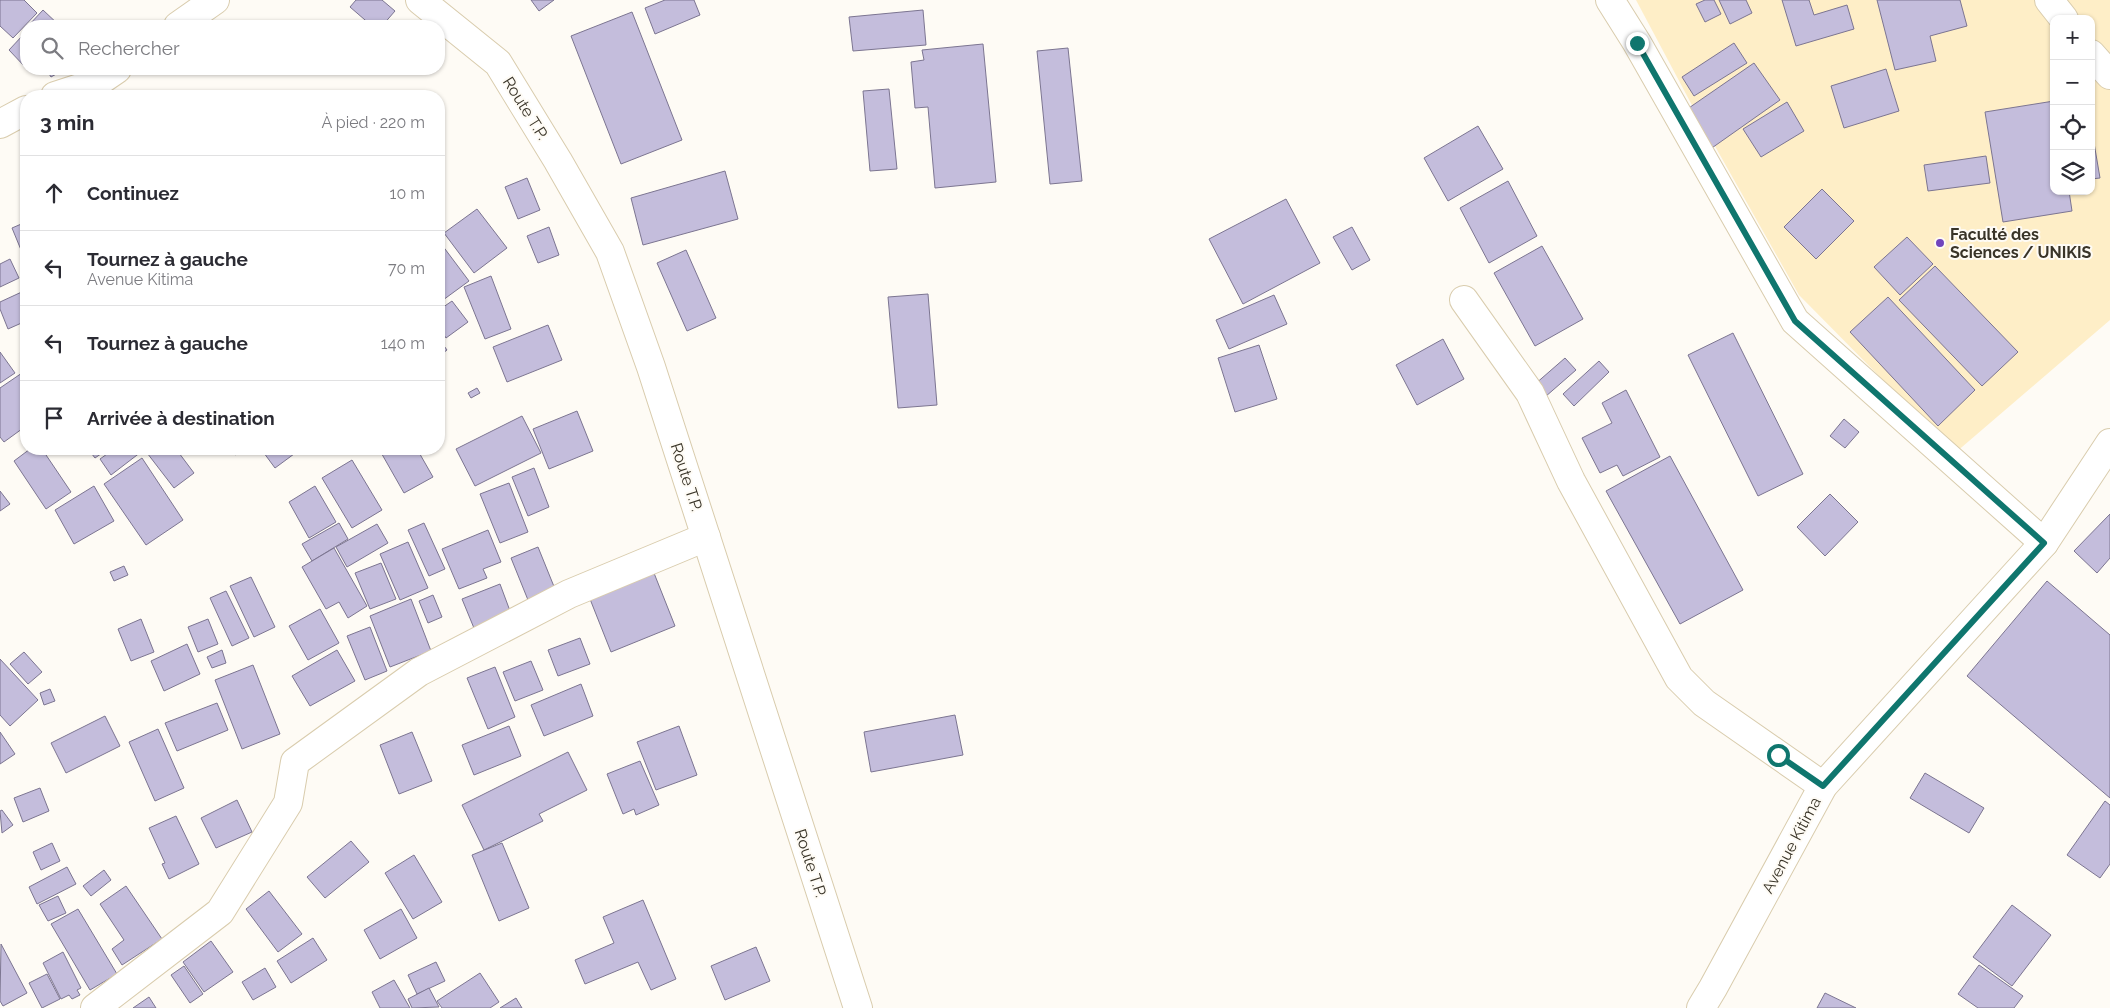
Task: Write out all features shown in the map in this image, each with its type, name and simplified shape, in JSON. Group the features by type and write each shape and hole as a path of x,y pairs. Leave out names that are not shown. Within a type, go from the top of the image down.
{"street":[{"path":"187,20 215,0"},
{"name":"Route T.P.","path":"420,0 445,20"},
{"path":"1610,0 1642,52 1795,321 2044,543"},
{"path":"2049,0 2061,15"},
{"name":"Route T.P.","path":"445,20 498,63 558,161 610,252 652,367 858,1008"},
{"path":"2095,58 2110,75"},
{"path":"73,90 98,82 108,75"},
{"path":"0,124 20,113"},
{"path":"1464,300 1530,393 1571,481 1679,678 1704,702 1823,786"},
{"name":"Avenue Kitima","path":"1701,1008 1714,988 1823,786 2044,543 2110,443"},
{"path":"96,1008 220,912 288,803 295,762 418,672 568,594 706,537"}],"shaded area":[{"name":"Faculté des Sciences / UNIKIS","path":"1636,0 2110,0 2110,320 1955,453 1799,295 1694,109"}],"building":[{"path":"0,0 24,0 37,13 30,20 20,20 20,31 13,38 0,26"},
{"path":"356,0 382,0 395,11 387,20 365,20 350,7"},
{"path":"531,0 554,0 539,11"},
{"path":"665,0 694,0 700,15 655,34 645,8"},
{"path":"1705,0 1714,0 1721,14 1705,22 1696,4"},
{"path":"1719,0 1746,0 1752,13 1730,24"},
{"path":"1782,0 1809,0 1814,15 1847,5 1854,29 1796,46"},
{"path":"1877,0 1960,0 1967,26 1930,36 1936,61 1895,70"},
{"path":"43,10 54,20 34,20"},
{"path":"923,10 926,45 853,51 849,17"},
{"path":"632,12 682,140 621,164 571,36"},
{"path":"20,38 20,62 9,50"},
{"path":"1734,43 1747,63 1694,96 1682,77"},
{"path":"983,44 996,182 935,188 928,107 915,108 911,62 924,60 922,50"},
{"path":"1068,48 1082,181 1050,184 1037,51"},
{"path":"1754,63 1780,100 1709,150 1683,112"},
{"path":"1886,69 1899,111 1844,128 1831,86"},
{"path":"889,89 897,169 870,171 863,91"},
{"path":"1787,102 1804,131 1761,157 1743,129"},
{"path":"2050,102 2050,195 2070,195 2072,211 2003,222 1985,112"},
{"path":"1478,126 1503,169 1448,201 1424,158"},
{"path":"2095,149 2100,178 2095,179"},
{"path":"1986,156 1990,183 1928,191 1924,165"},
{"path":"725,171 738,219 643,245 631,198"},
{"path":"527,178 540,210 518,219 505,187"},
{"path":"1508,181 1537,236 1489,263 1460,208"},
{"path":"1822,189 1854,221 1816,259 1784,227"},
{"path":"1286,199 1320,263 1243,304 1209,239"},
{"path":"477,209 507,248 474,273 445,232"},
{"path":"20,225 20,247 12,228"},
{"path":"549,227 559,255 538,263 527,236"},
{"path":"1352,227 1370,260 1352,270 1333,237"},
{"path":"1907,237 1933,264 1900,295 1874,267"},
{"path":"1542,246 1583,319 1535,346 1494,273"},
{"path":"445,249 469,281 445,299"},
{"path":"686,250 716,318 687,331 657,263"},
{"path":"10,259 19,278 0,287 0,264"},
{"path":"1935,266 2018,352 1982,386 1899,300"},
{"path":"491,276 511,329 485,339 464,287"},
{"path":"20,293 20,324 8,329 0,309 0,302"},
{"path":"928,294 937,405 898,408 888,297"},
{"path":"1274,295 1287,324 1229,349 1216,320"},
{"path":"1888,297 1975,390 1938,426 1850,332"},
{"path":"452,301 468,322 446,338 445,336 445,306"},
{"path":"548,325 562,360 507,382 493,347"},
{"path":"1733,333 1803,474 1758,496 1688,355"},
{"path":"1443,339 1464,379 1417,405 1396,365"},
{"path":"1259,345 1277,399 1235,412 1218,358"},
{"path":"0,352 15,373 0,383"},
{"path":"1565,358 1576,370 1545,397 1534,385"},
{"path":"1599,361 1609,372 1574,406 1563,394"},
{"path":"20,374 20,430 4,442 0,437 0,388"},
{"path":"477,388 480,393 471,398 468,393"},
{"path":"1626,390 1660,457 1623,476 1617,465 1600,473 1582,438 1612,423 1602,403"},
{"path":"577,411 593,451 549,469 533,429"},
{"path":"522,416 541,453 475,486 456,449"},
{"path":"1844,419 1859,432 1845,448 1830,436"},
{"path":"22,455 46,455 71,492 46,509 14,461"},
{"path":"106,455 137,455 111,475 100,459"},
{"path":"149,455 180,455 194,473 174,488"},
{"path":"265,455 293,455 275,468"},
{"path":"382,455 420,455 433,477 404,493"},
{"path":"1670,456 1743,590 1680,624 1606,491"},
{"path":"142,458 183,520 146,545 104,484"},
{"path":"352,460 382,510 352,528 322,478"},
{"path":"534,468 549,507 528,516 512,477"},
{"path":"509,483 528,532 500,543 480,494"},
{"path":"94,486 114,521 74,544 55,510"},
{"path":"315,486 336,522 309,538 289,502"},
{"path":"0,491 10,504 0,511"},
{"path":"1830,494 1858,522 1825,556 1797,527"},
{"path":"2110,514 2110,558 2097,573 2074,551"},
{"path":"339,523 348,539 312,561 302,544"},
{"path":"424,523 445,569 429,576 408,530"},
{"path":"377,524 388,543 347,567 336,547"},
{"path":"488,530 501,562 483,569 487,578 459,589 442,549"},
{"path":"408,542 428,588 400,600 380,554"},
{"path":"538,547 555,589 528,600 511,558"},
{"path":"334,548 367,606 348,618 339,602 326,609 302,567"},
{"path":"381,563 396,599 370,609 355,573"},
{"path":"124,566 128,575 114,581 110,572"},
{"path":"652,568 675,626 611,652 588,594"},
{"path":"251,577 275,627 254,637 230,586"},
{"path":"2047,581 2110,635 2110,798 1967,676"},
{"path":"500,584 513,619 476,633 462,599"},
{"path":"226,591 249,638 232,646 210,598"},
{"path":"433,595 442,617 428,623 419,601"},
{"path":"411,599 431,651 390,667 370,616"},
{"path":"320,609 339,643 308,660 289,626"},
{"path":"141,619 154,652 131,661 118,629"},
{"path":"208,619 218,644 198,652 188,627"},
{"path":"370,627 387,671 365,680 347,636"},
{"path":"580,638 590,664 558,676 548,650"},
{"path":"187,644 200,674 164,691 151,661"},
{"path":"222,650 226,663 212,668 207,657"},
{"path":"337,650 355,681 310,706 292,676"},
{"path":"24,652 42,672 28,684 10,664"},
{"path":"0,659 38,700 10,726 0,715"},
{"path":"531,661 543,690 515,701 503,672"},
{"path":"253,665 280,734 242,749 215,680"},
{"path":"495,667 515,717 488,729 467,678"},
{"path":"581,684 593,716 544,736 531,705"},
{"path":"50,689 55,701 44,705 40,693"},
{"path":"217,703 228,730 177,751 165,723"},
{"path":"955,715 963,755 871,772 864,732"},
{"path":"105,716 120,746 66,773 51,743"},
{"path":"509,726 521,756 474,775 462,745"},
{"path":"679,726 697,775 656,790 637,742"},
{"path":"158,729 184,788 155,801 129,742"},
{"path":"0,732 15,754 0,764"},
{"path":"412,732 432,781 399,794 380,745"},
{"path":"568,752 587,790 539,814 543,821 484,850 462,805"},
{"path":"640,761 659,805 636,815 634,809 623,814 607,774"},
{"path":"1925,773 1984,808 1969,833 1910,798"},
{"path":"40,788 49,811 23,822 14,798"},
{"path":"237,800 252,832 216,848 201,818"},
{"path":"2105,801 2110,805 2110,864 2100,878 2067,855"},
{"path":"2,810 13,825 2,833 0,811"},
{"path":"176,816 199,864 169,879 162,864 165,863 149,828"},
{"path":"351,841 369,862 325,898 307,877"},
{"path":"52,843 60,861 41,870 33,852"},
{"path":"502,843 529,908 499,921 472,855"},
{"path":"414,855 442,902 413,919 385,873"},
{"path":"67,867 76,884 37,904 29,887"},
{"path":"104,870 111,880 91,896 83,886"},
{"path":"126,886 162,939 122,965 112,949 124,940 100,904"},
{"path":"269,891 302,934 278,952 246,909"},
{"path":"58,896 66,913 48,921 39,905"},
{"path":"643,900 676,979 651,990 638,962 585,984 575,960 614,943 603,917"},
{"path":"2012,905 2051,935 2012,986 1973,957"},
{"path":"78,909 117,974 90,990 51,924"},
{"path":"401,909 417,938 380,959 364,930"},
{"path":"313,938 327,960 291,983 277,961"},
{"path":"211,941 233,972 204,992 183,962"},
{"path":"1,944 27,993 3,1006 0,1001"},
{"path":"756,947 770,981 725,1000 711,966"},
{"path":"63,952 81,988 77,990 80,995 72,999 69,995 61,999 43,963"},
{"path":"436,962 445,981 417,994 408,975"},
{"path":"1979,965 2023,996 2014,1008 1978,1008 1958,994"},
{"path":"184,966 203,994 190,1003 171,975"},
{"path":"265,968 276,987 253,1000 242,982"},
{"path":"480,973 499,1002 490,1008 442,1008 437,1001"},
{"path":"47,974 60,999 42,1008 29,983"},
{"path":"394,980 410,1008 380,1008 372,992"},
{"path":"429,988 439,1007 412,1008 408,999"},
{"path":"1825,993 1856,1008 1817,1008"},
{"path":"149,997 156,1008 133,1008"},
{"path":"516,998 522,1008 500,1008"}],"place":[{"name":"Faculté des Sciences / UNIKIS","path":"1940,243"}],"route":[{"path":"1637,43 1795,321 2044,543 1823,786 1778,755"}]}
